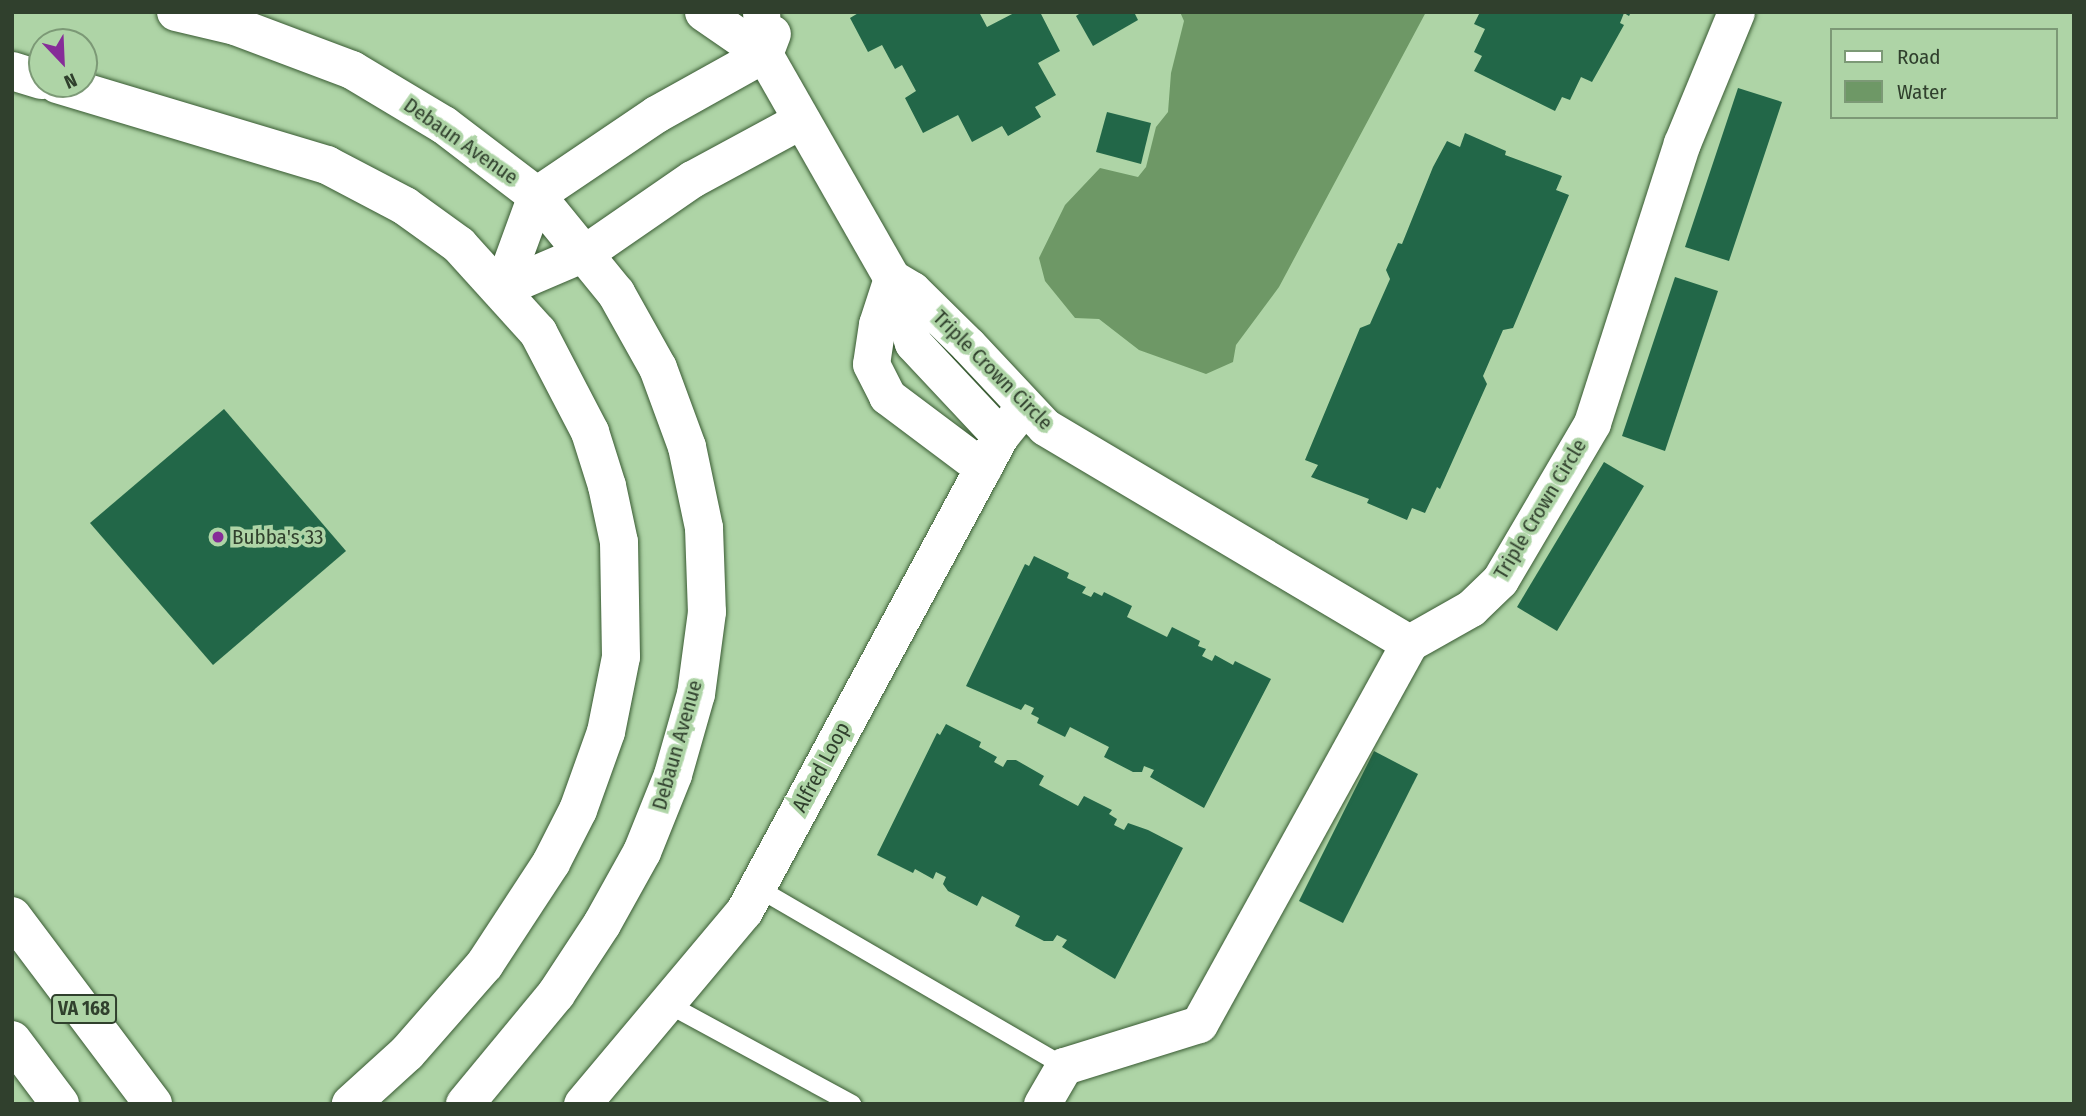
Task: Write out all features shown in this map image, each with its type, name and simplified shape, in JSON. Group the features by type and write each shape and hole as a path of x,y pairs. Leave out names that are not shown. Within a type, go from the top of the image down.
{"street":[{"name":"Debaun Avenue","path":"176,12 235,26 352,70 478,148 536,195 586,252 642,337 687,447 704,528 707,612 696,694 673,775 642,852 602,925 556,993 465,1104"},
{"name":"Triple Crown Circle","path":"703,12 764,54 892,278 913,343 1000,436"},
{"name":"Triple Crown Circle","path":"761,12 764,54"},
{"path":"502,288 536,195 656,114 764,54 780,12"},
{"name":"Triple Crown Circle","path":"892,278 912,290 1045,427 1409,643 1471,608 1500,580 1592,423 1682,143 1736,12"},
{"path":"98,96 327,165 405,206 459,245 502,288 538,332 568,383 607,486 619,542 621,657 606,732 578,810 551,863 485,964 407,1054 351,1104"},
{"path":"502,288 586,252 692,179 802,120"},
{"path":"892,278 877,324 871,364 887,396 983,468"},
{"name":"Alfred Loop","path":"582,1104 744,911 1000,436 1024,406"},
{"path":"1042,1104 1063,1066 1199,1024 1409,643"},
{"name":"VA 168","path":"12,916 153,1104"},
{"path":"12,1040 60,1104"}],"lane":[{"path":"756,887 1063,1066"},
{"path":"666,1003 852,1104"}],"water":[{"path":"1180,12 1426,12 1279,287 1236,345 1233,362 1206,374 1139,350 1099,319 1075,318 1045,281 1039,258 1065,205 1100,168 1138,177 1146,167 1156,127 1168,112 1171,73 1184,21"}],"building":[{"path":"860,12 979,12 987,27 1016,12 1040,12 1060,51 1038,63 1056,95 1035,107 1041,117 1008,136 1002,126 972,142 958,115 923,133 905,98 916,91 902,65 895,69 882,45 868,52 850,18"},
{"path":"1082,12 1134,12 1138,20 1093,46 1076,16"},
{"path":"1480,12 1631,12 1629,16 1624,13 1620,23 1624,25 1592,82 1581,77 1570,100 1562,97 1555,111 1474,71 1482,56 1474,52 1485,29 1474,24"},
{"path":"1738,88 1782,102 1729,261 1685,247"},
{"path":"1107,112 1151,123 1141,164 1096,152"},
{"path":"1465,133 1506,151 1505,155 1562,176 1556,190 1569,195 1513,328 1503,330 1483,376 1487,384 1440,489 1437,487 1425,513 1412,508 1407,520 1367,503 1369,499 1311,477 1318,465 1305,460 1360,328 1370,324 1390,279 1386,270 1398,243 1402,244 1433,167 1447,141 1460,147"},
{"path":"1675,277 1718,291 1665,451 1622,436"},
{"name":"Bubba's 33","path":"224,409 346,551 213,665 90,523"},
{"path":"1604,462 1644,486 1557,631 1517,607"},
{"path":"1034,556 1069,573 1067,578 1086,587 1082,593 1091,597 1094,592 1102,596 1104,592 1132,606 1127,617 1167,637 1172,627 1200,641 1198,646 1206,649 1202,656 1212,661 1215,655 1233,665 1235,661 1271,679 1204,808 1150,777 1154,770 1144,766 1142,772 1133,772 1104,757 1109,747 1070,727 1065,737 1037,723 1039,718 1031,714 1034,708 1025,704 1021,710 966,686 1025,564 1029,566"},
{"path":"946,724 981,742 979,747 997,757 994,762 1003,767 1007,760 1016,760 1044,776 1039,785 1078,806 1084,796 1112,810 1109,814 1117,819 1114,825 1124,830 1128,823 1183,848 1115,979 1062,947 1067,940 1057,935 1053,941 1044,941 1015,926 1020,916 982,896 977,906 948,891 943,884 946,877 936,872 933,879 915,869 913,873 877,855 937,733 940,735"},
{"path":"1374,751 1418,774 1343,923 1299,901"}],"place":[{"name":"Bubba's 33","path":"218,537"}]}
